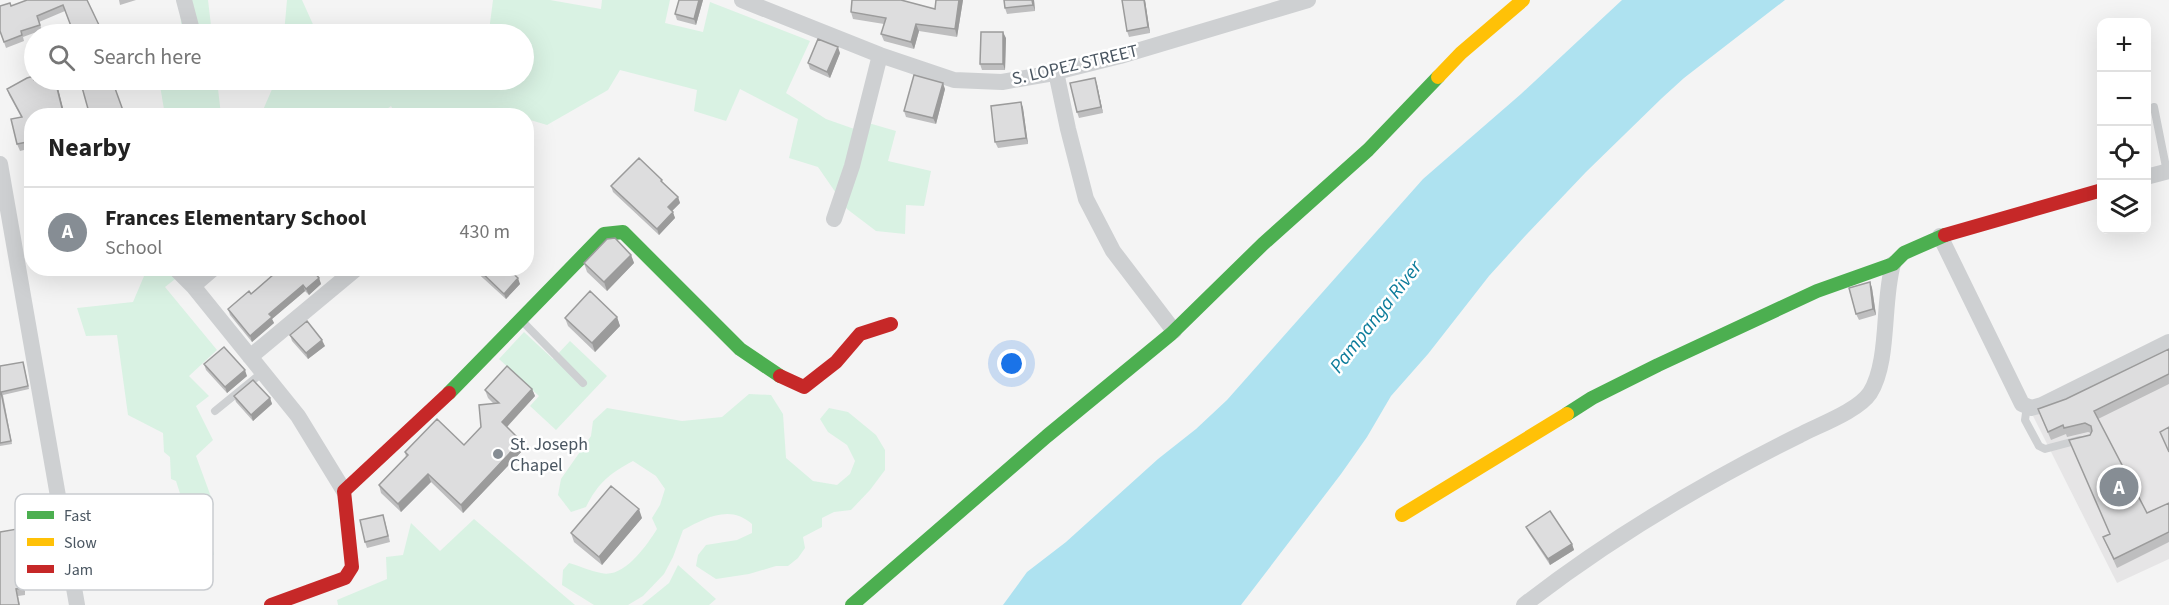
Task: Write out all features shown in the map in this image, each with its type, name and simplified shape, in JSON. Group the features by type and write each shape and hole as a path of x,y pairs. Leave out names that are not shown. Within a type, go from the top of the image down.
{"street":[{"path":"184,0 190,24"},
{"name":"S. LOPEZ STREET","path":"742,0 880,55 954,80 1002,82 1056,72 1120,56 1308,0"},
{"path":"852,605 1047,436 1174,331 1263,244 1368,150 1461,53 1523,0"},
{"path":"834,219 852,166 880,55"},
{"path":"1056,72 1086,199 1113,250 1174,331"},
{"path":"0,164 58,494"},
{"path":"2151,176 2168,171"},
{"path":"1402,515 1592,398 1658,365 1817,291 1893,264 1904,253 1940,236 2097,191"},
{"path":"344,491 432,411 604,234 623,232 740,349 786,380 804,387 836,362 860,334 891,324"},
{"path":"1940,236 2022,404 2031,408 2042,405 2169,342"},
{"path":"1524,605 1555,580 1676,501 1746,461 1852,408 1869,395 1880,374 1888,280 1893,264"},
{"path":"183,276 298,416 344,491 352,567 350,573 345,578 271,605"},
{"path":"193,286 205,276"},
{"path":"250,357 347,276"},
{"path":"74,590 77,605"}],"lane":[{"path":"2154,107 2168,171"},
{"path":"521,320 583,383"},
{"path":"215,411 263,372"},
{"path":"2027,406 2025,420 2039,446 2045,449 2089,438"}],"shaded area":[{"path":"2169,351 2169,559 2117,583 2033,416"}],"green space":[{"path":"179,0 208,0 211,24 181,24"},
{"path":"287,0 302,0 313,24 285,24"},
{"path":"493,0 550,0 601,9 602,0 670,0 665,23 703,32 710,2 810,41 786,93 826,119 860,131 865,122 896,131 888,161 931,171 924,206 906,205 905,234 876,231 847,209 818,167 789,158 798,119 740,89 726,121 694,111 697,90 620,70 608,90 547,125 534,121 534,108 392,108 391,106 388,108 264,108 272,90 534,90 534,24 490,24"},
{"path":"161,90 218,90 220,108 164,108"},
{"path":"144,276 179,276 165,287 217,350 189,376 209,396 196,406 213,440 196,456 210,494 180,494 176,481 171,479 170,457 164,452 163,433 128,415 117,335 86,336 77,308 133,302"},
{"path":"524,332 553,359 570,341 607,376 556,430 530,406 539,396 499,359"},
{"path":"749,394 771,395 783,414 786,458 813,481 837,485 850,474 855,461 847,445 828,432 820,419 829,408 848,412 876,435 885,450 885,470 851,510 834,512 822,518 822,527 803,537 805,548 788,566 776,566 749,574 716,579 696,566 698,555 706,545 737,540 752,533 752,524 744,518 726,514 700,521 683,530 664,574 643,596 628,605 594,605 562,585 563,570 569,563 597,572 610,573 618,571 634,559 657,529 652,518 660,505 665,489 656,476 633,461 605,479 586,507 571,512 558,495 561,479 591,436 593,421 607,408 682,421 722,417"},
{"path":"474,519 575,605 338,605 337,600 387,579 386,557 403,555 411,523 440,551"},
{"path":"678,565 716,599 709,605 642,605 669,583"}],"water":[{"name":"Pampanga River","path":"1622,0 1785,0 1684,78 1662,98 1586,172 1489,276 1428,354 1391,396 1367,437 1341,474 1241,605 1003,605 1027,572 1066,542 1227,400 1423,179 1521,94"}],"building":[{"path":"27,0 87,0 99,24 70,24 63,5 37,16 40,24 24,24 22,35 4,42 0,31 0,6 10,3 11,6"},
{"path":"679,0 699,0 694,19 675,14"},
{"path":"852,0 901,0 935,9 936,0 959,0 955,29 916,24 911,42 881,34 886,18 851,12"},
{"path":"1004,0 1032,0 1033,5 1005,8"},
{"path":"1122,0 1144,0 1148,27 1127,31"},
{"path":"981,32 1003,32 1003,64 980,64"},
{"path":"818,39 838,47 827,72 808,63"},
{"path":"914,75 943,83 933,118 904,111"},
{"path":"1095,78 1101,107 1077,112 1070,83"},
{"path":"24,80 24,90 58,90 62,108 24,108 24,143 17,144 11,119 22,117 7,89"},
{"path":"83,90 116,90 122,108 88,108"},
{"path":"1021,102 1026,138 995,142 991,106"},
{"path":"639,158 678,197 668,207 673,212 657,229 611,186"},
{"path":"615,238 631,255 604,282 584,263 607,239"},
{"path":"272,276 317,276 319,278 306,289 303,285 269,314 272,317 250,336 228,309 249,291 251,294"},
{"path":"485,276 516,276 518,278 504,294"},
{"path":"1870,282 1873,309 1856,314 1849,288"},
{"path":"590,291 617,317 592,343 565,318"},
{"path":"307,321 322,340 306,353 290,335"},
{"path":"224,347 245,370 225,387 204,364"},
{"path":"2169,349 2169,374 2094,411 2147,513 2169,503 2169,532 2114,559 2103,537 2110,534 2069,440 2090,435 2091,426 2085,423 2064,428 2063,425 2048,432 2038,409 2066,399"},
{"path":"23,362 28,386 1,392 11,441 0,443 0,366"},
{"path":"507,366 532,389 502,422 521,441 461,505 428,474 398,504 379,485 408,455 405,452 437,419 464,445 481,427 479,405 499,403 485,390"},
{"path":"253,380 270,398 251,415 234,396"},
{"path":"2169,427 2169,452 2160,432"},
{"path":"611,486 639,509 599,557 571,533"},
{"path":"1550,511 1572,544 1548,559 1526,527"},
{"path":"383,515 388,536 365,542 360,520"},
{"path":"15,529 15,590 19,605 0,605 0,532"}],"traffic: fast":[{"path":"852,605 1047,436 1171,334 1263,244 1368,150 1438,77"},
{"path":"449,393 604,234 623,232 740,349 780,376"},
{"path":"1567,414 1592,398 1658,365 1817,291 1893,264 1904,253 1945,235"}],"traffic: slow":[{"path":"1438,77 1461,53 1523,0"},
{"path":"1402,515 1567,414"}],"traffic: jam":[{"path":"1945,235 2097,191"},
{"path":"780,376 804,387 836,362 860,334 891,324"},
{"path":"271,605 345,578 352,567 344,491 449,393"}],"place":[{"name":"St. Joseph Chapel","path":"498,454"},
{"name":"Frances Elementary School","path":"2119,487"}]}
